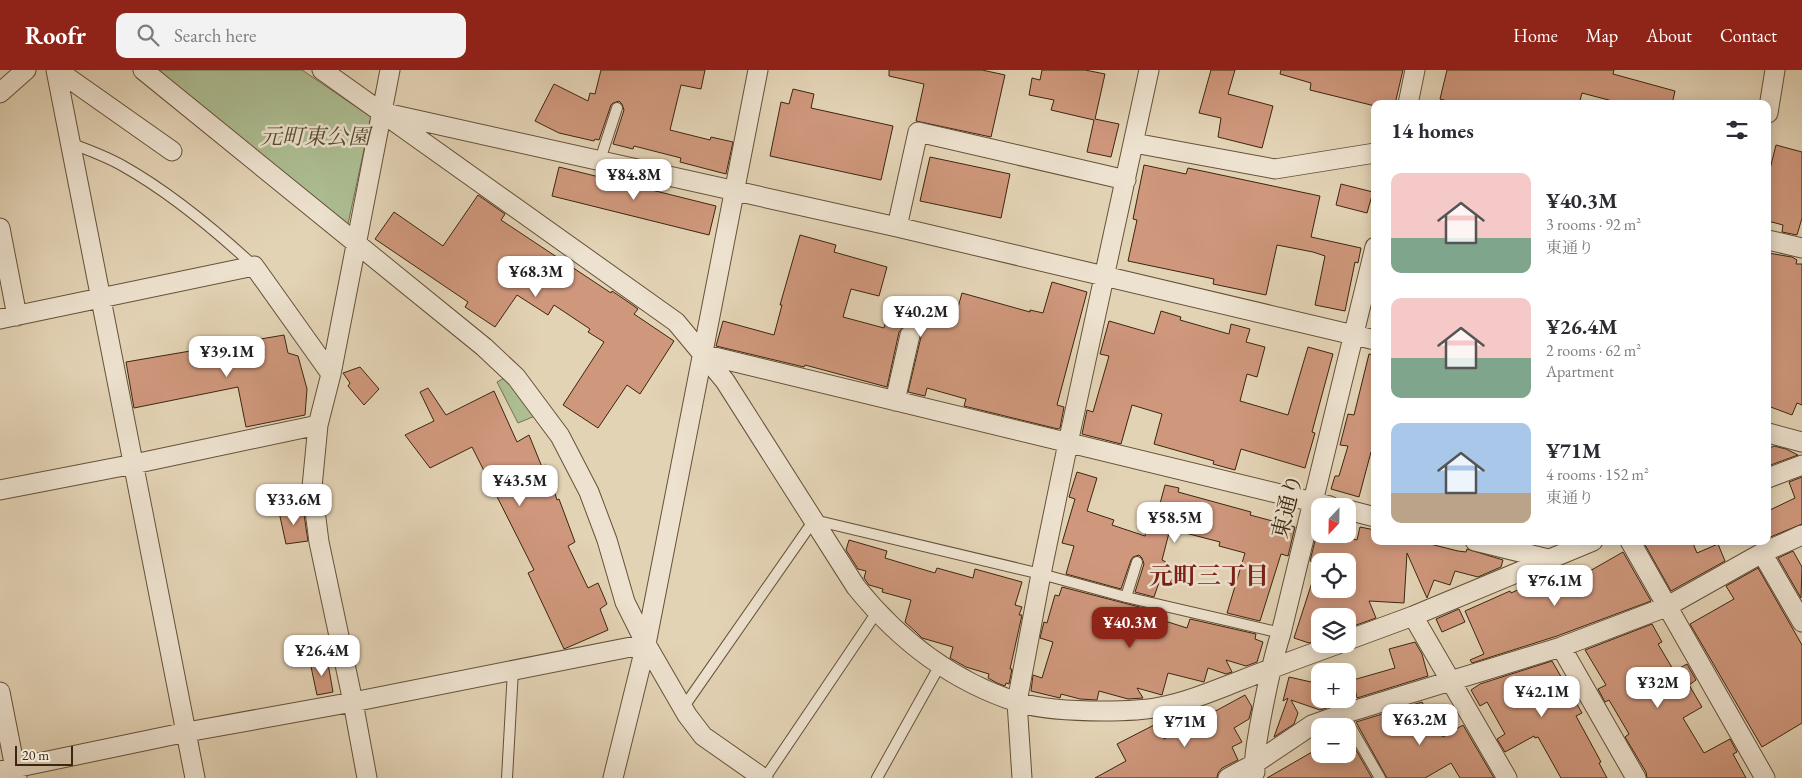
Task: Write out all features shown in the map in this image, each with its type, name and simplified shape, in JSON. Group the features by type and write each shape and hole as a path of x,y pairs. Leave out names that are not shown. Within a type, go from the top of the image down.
{"street":[{"path":"0,93 26,70"},
{"path":"56,70 99,298 134,464 195,778"},
{"path":"56,70 172,151"},
{"path":"144,70 484,346 516,377 560,436 589,492 625,602 646,644 683,708 703,736 764,778"},
{"path":"322,70 676,322 725,381 856,586 877,612 921,653 940,665 980,686 1018,702 1082,711 1124,711 1159,707 1192,699 1314,653"},
{"path":"367,778 353,702 318,542 312,487 318,425 332,374 390,70"},
{"path":"613,778 646,644 758,70"},
{"path":"1022,778 1018,702 1041,574 1068,443 1149,70"},
{"path":"1409,100 1415,70"},
{"path":"1770,100 1775,70"},
{"path":"381,112 734,189 1371,339"},
{"path":"897,227 918,132 1126,180"},
{"path":"1134,143 1275,169 1371,154"},
{"path":"0,228 8,318 254,266 332,374"},
{"path":"1771,241 1802,248"},
{"name":"東通り","path":"1322,498 1354,335 1371,264"},
{"path":"895,402 910,335"},
{"path":"702,354 1311,502"},
{"path":"0,490 318,425"},
{"path":"1771,434 1802,442"},
{"path":"1771,477 1802,465"},
{"path":"1356,512 1371,516"},
{"name":"東通り","path":"1255,771 1270,669 1311,535"},
{"path":"1228,778 1255,771 1312,725 1561,648 1666,607 1762,553 1802,535"},
{"path":"1491,545 1548,559"},
{"path":"1356,637 1413,616 1583,545"},
{"path":"1632,545 1765,778"},
{"path":"1762,553 1802,622"},
{"path":"1413,616 1508,778"},
{"path":"0,692 10,772 187,732 353,702 646,644"},
{"path":"1561,648 1636,778"}],"lane":[{"path":"600,160 617,108"},
{"path":"70,143 123,166 170,197 219,234 254,266"},
{"path":"683,708 814,520 1280,633"},
{"path":"1126,597 1137,562"},
{"path":"764,778 877,612"},
{"path":"877,778 940,665"},
{"path":"507,778 513,670"},
{"path":"1343,714 1380,778"}],"green space":[{"name":"元町東公園","path":"156,70 302,70 371,117 348,224"},
{"path":"508,376 535,416 518,423 497,382"}],"building":[{"path":"601,70 705,70 701,89 681,85 670,130 710,140 711,137 733,142 726,174 680,162 681,158 634,146 633,149 613,144 624,110 619,101 611,105 599,140 595,139 594,141 559,133 535,121 554,84 588,101 590,93 595,94"},
{"path":"889,70 982,70 1005,75 991,137 916,121 924,84 889,76"},
{"path":"1042,70 1085,70 1105,74 1095,119 1119,124 1111,157 1087,152 1094,120 1051,110 1054,100 1029,95 1032,78 1040,80"},
{"path":"1211,70 1235,70 1228,94 1273,106 1262,148 1218,137 1221,118 1199,113"},
{"path":"1281,70 1403,70 1396,100 1371,100 1371,105 1310,90 1311,83 1280,74"},
{"path":"1447,70 1614,70 1613,74 1675,91 1673,100 1609,100 1582,93 1580,100 1440,99"},
{"path":"793,89 814,94 811,108 893,126 881,180 770,156 781,102 789,104"},
{"path":"1776,145 1802,152 1802,218 1797,235 1782,232 1783,225 1771,222 1771,165"},
{"path":"930,157 1010,174 1001,218 920,201"},
{"path":"1144,165 1186,174 1188,168 1320,196 1311,237 1361,248 1358,263 1355,262 1345,311 1315,305 1325,256 1313,252 1277,245 1266,295 1213,284 1214,279 1128,261 1137,220 1133,219"},
{"path":"559,167 716,206 709,235 552,196"},
{"path":"1341,184 1371,192 1367,213 1336,205"},
{"path":"478,195 505,214 501,220 611,293 612,291 634,306 638,309 634,314 674,341 640,394 627,385 598,428 563,405 604,342 588,332 590,329 554,305 548,315 517,295 495,327 465,307 468,302 375,239 394,212 443,246"},
{"path":"800,235 836,245 834,252 887,267 879,296 851,289 843,317 884,328 891,304 925,314 926,310 955,318 962,293 1030,312 1030,310 1043,313 1052,282 1087,292 1057,405 1064,407 1060,428 964,406 966,399 927,388 925,396 908,392 921,337 918,327 913,324 906,324 899,332 887,387 805,365 804,367 716,346 723,321 774,335 782,305 780,305"},
{"path":"1771,254 1792,257 1797,260 1796,264 1802,264 1802,405 1797,403 1792,415 1771,407"},
{"path":"1161,311 1181,317 1180,320 1229,334 1231,324 1250,329 1246,342 1265,347 1257,377 1247,374 1240,401 1288,415 1308,347 1333,354 1312,432 1315,433 1305,468 1241,449 1235,470 1213,464 1214,461 1154,444 1162,414 1132,405 1121,444 1082,434 1087,410 1093,412 1109,356 1100,354 1109,321 1154,334"},
{"path":"284,335 288,353 298,356 307,389 305,415 246,427 238,387 134,408 126,362"},
{"path":"1369,354 1371,354 1371,452 1359,497 1331,489 1335,476 1339,476 1348,446 1340,445 1348,414 1354,415"},
{"path":"360,367 379,389 364,405 348,386 350,383 343,373"},
{"path":"428,388 446,415 494,391 517,442 529,435 542,467 546,465 557,500 559,499 575,542 568,546 588,588 598,583 607,604 600,609 608,630 564,649 528,573 534,570 472,447 430,468 405,435 434,421 420,392"},
{"path":"1774,446 1786,449 1798,455 1771,465 1771,448"},
{"path":"1077,472 1097,478 1087,511 1114,520 1112,525 1145,536 1151,510 1158,511 1165,485 1179,488 1178,492 1251,512 1250,515 1295,527 1288,556 1281,554 1260,621 1227,613 1245,553 1219,546 1220,542 1170,529 1162,560 1166,562 1154,597 1135,592 1144,564 1139,555 1131,560 1121,589 1066,574 1074,546 1062,543 1075,499 1069,497"},
{"path":"1802,477 1802,524 1771,537 1771,510 1795,498 1789,482"},
{"path":"303,508 308,541 286,544 279,512"},
{"path":"1360,527 1371,529 1371,545 1434,545 1466,552 1467,549 1503,560 1501,567 1478,577 1455,571 1450,585 1434,580 1427,598 1407,553 1404,603 1369,601 1376,618 1356,625 1356,608 1311,608 1311,642 1309,643 1294,638 1311,585 1311,598 1356,598 1356,553 1312,553 1314,543 1356,543"},
{"path":"849,540 887,551 885,558 935,573 937,568 973,578 975,569 1022,582 1015,605 1022,607 1019,615 1022,615 1010,669 1012,669 1009,684 1006,683 1005,686 997,683 988,678 989,674 966,667 950,658 953,647 922,638 905,622 911,600 882,592 883,589 869,585 864,578 866,571 858,569 846,550"},
{"path":"1645,545 1694,545 1697,553 1718,545 1725,561 1671,591"},
{"path":"1793,551 1802,567 1801,598 1778,558"},
{"path":"1623,552 1651,601 1557,636 1472,663 1470,660 1484,654 1465,611 1510,591 1511,593 1531,584 1533,587 1569,570 1574,580"},
{"path":"1758,568 1802,645 1802,723 1762,747 1690,624 1734,599 1726,586"},
{"path":"1062,587 1151,610 1149,616 1187,628 1190,619 1256,634 1255,639 1263,642 1257,662 1246,666 1226,660 1232,672 1226,674 1208,668 1204,682 1168,673 1162,695 1137,688 1143,698 1128,699 1099,691 1097,700 1080,699 1061,694 1060,698 1031,691 1033,675 1042,678 1053,642 1040,638 1044,622 1047,623 1055,595 1059,596"},
{"path":"1459,609 1465,622 1442,632 1436,619"},
{"path":"1652,624 1662,642 1658,644 1674,671 1687,664 1696,680 1689,685 1702,707 1683,718 1704,753 1730,739 1737,752 1733,754 1746,778 1647,778 1646,772 1625,737 1629,734 1609,700 1605,702 1598,689 1606,685 1585,650"},
{"path":"1415,642 1422,654 1428,676 1357,698 1356,679 1395,668 1389,649"},
{"path":"327,658 333,692 317,695 310,662"},
{"path":"1552,661 1582,713 1576,716 1601,762 1599,763 1607,778 1561,778 1538,737 1535,738 1534,736 1505,752 1497,739 1505,734 1487,702 1480,706 1471,690 1480,684"},
{"path":"1289,677 1311,682 1311,707 1291,700 1298,713 1294,724 1274,737 1288,698 1283,701"},
{"path":"1245,695 1252,707 1249,719 1234,728 1242,742 1232,747 1238,760 1222,768 1217,778 1095,778 1126,761 1117,744 1156,724 1164,739"},
{"path":"1422,702 1443,737 1463,725 1494,778 1460,778 1451,763 1425,778 1387,778 1356,722"},
{"path":"1356,750 1372,778 1267,778 1311,753 1311,763 1356,763"}],"district":[{"name":"元町三丁目","path":"1209,575"}]}
